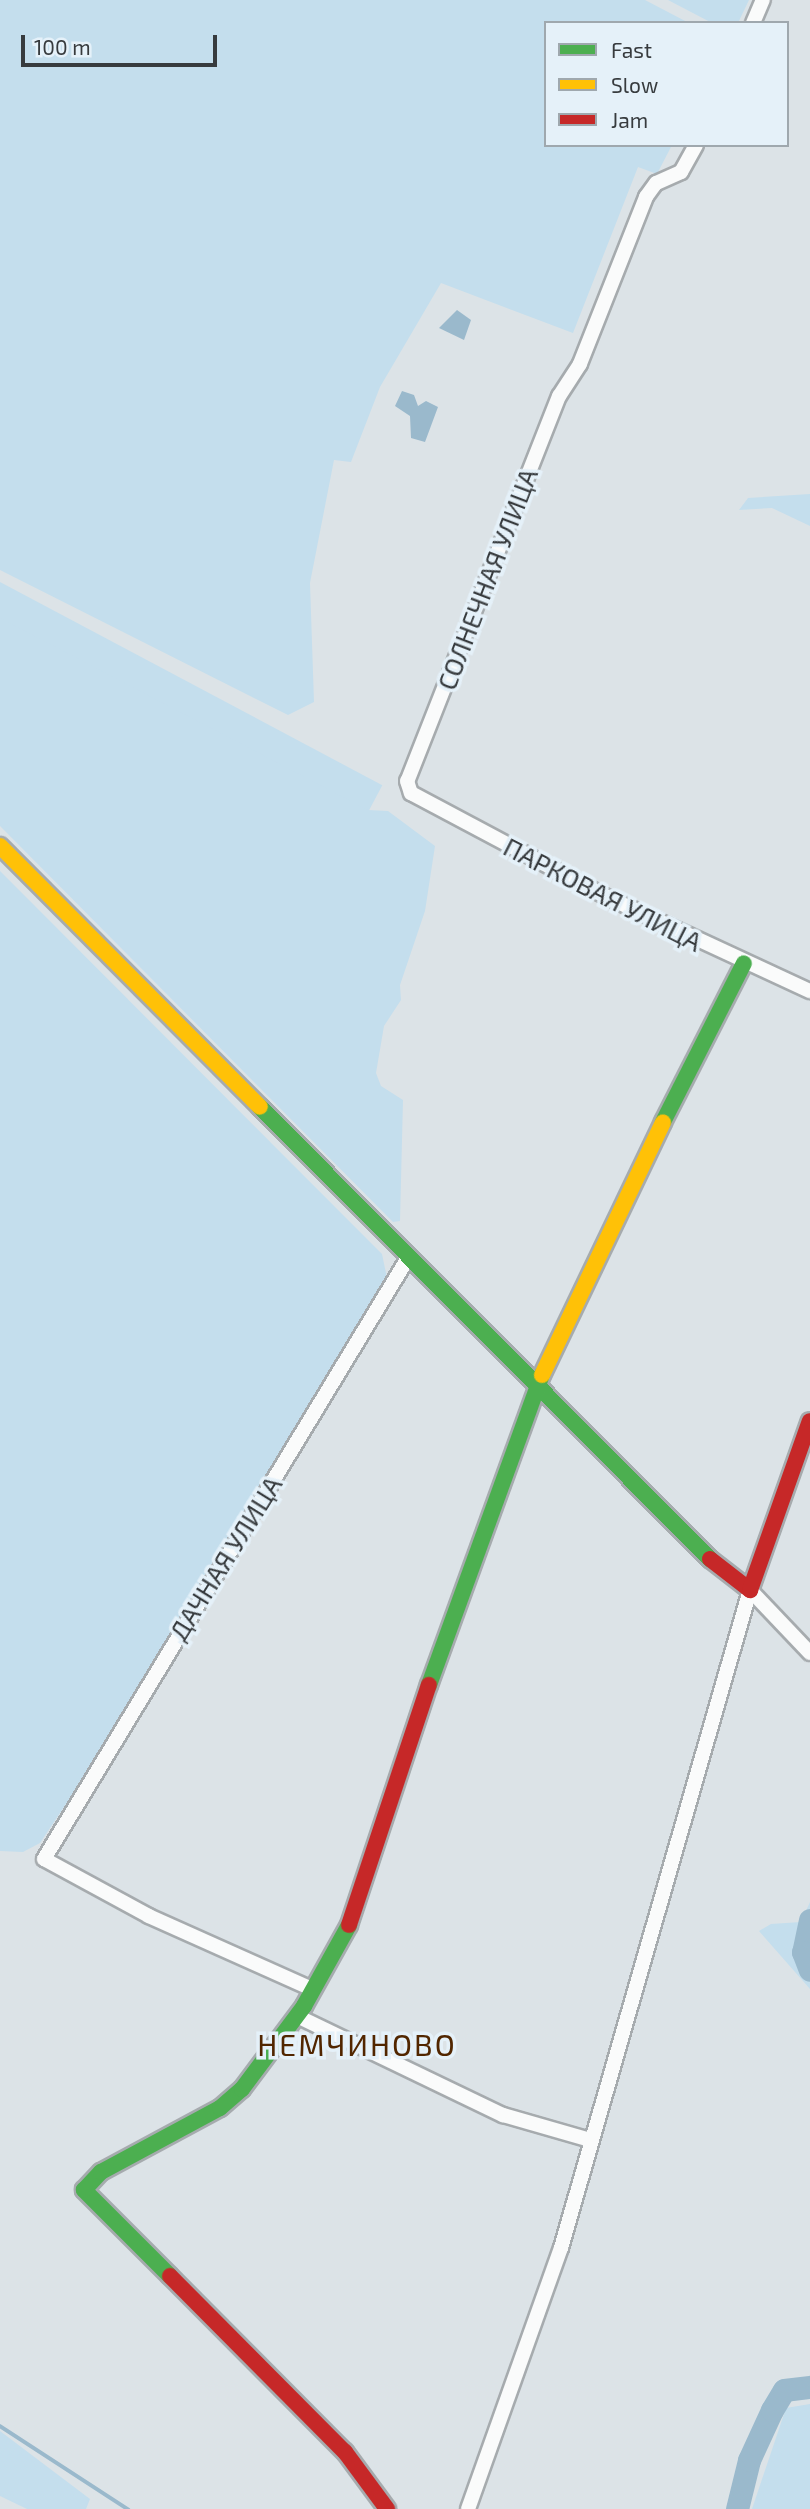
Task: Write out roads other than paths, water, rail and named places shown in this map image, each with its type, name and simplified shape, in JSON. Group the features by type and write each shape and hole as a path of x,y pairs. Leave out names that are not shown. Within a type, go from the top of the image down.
{"street":[{"path":"754,21 763,0"},
{"name":"СОЛНЕЧНАЯ УЛИЦА","path":"407,781 567,378 580,364 646,197 656,183 681,172 695,147"},
{"name":"ПАРКОВАЯ УЛИЦА","path":"407,781 411,793 744,962 774,970 810,991"},
{"path":"0,845 538,1388 722,1571 750,1590 810,1653"},
{"path":"387,2509 345,2452 84,2190 101,2172 141,2146 220,2108 242,2089 297,2016 312,1989 371,1872 445,1636 538,1388 627,1192 744,962"},
{"name":"ДАЧНАЯ УЛИЦА","path":"312,1989 149,1916 44,1859 408,1258"},
{"path":"468,2509 561,2248 750,1590 810,1420"},
{"path":"297,2016 503,2115 590,2140"}],"waterway":[{"path":"810,1920 803,1952 810,1970"},
{"path":"737,2509 749,2460 772,2410 784,2390 810,2387"},
{"path":"0,2426 128,2509"}],"district":[{"name":"НЕМЧИНОВО","path":"357,2044"}]}
